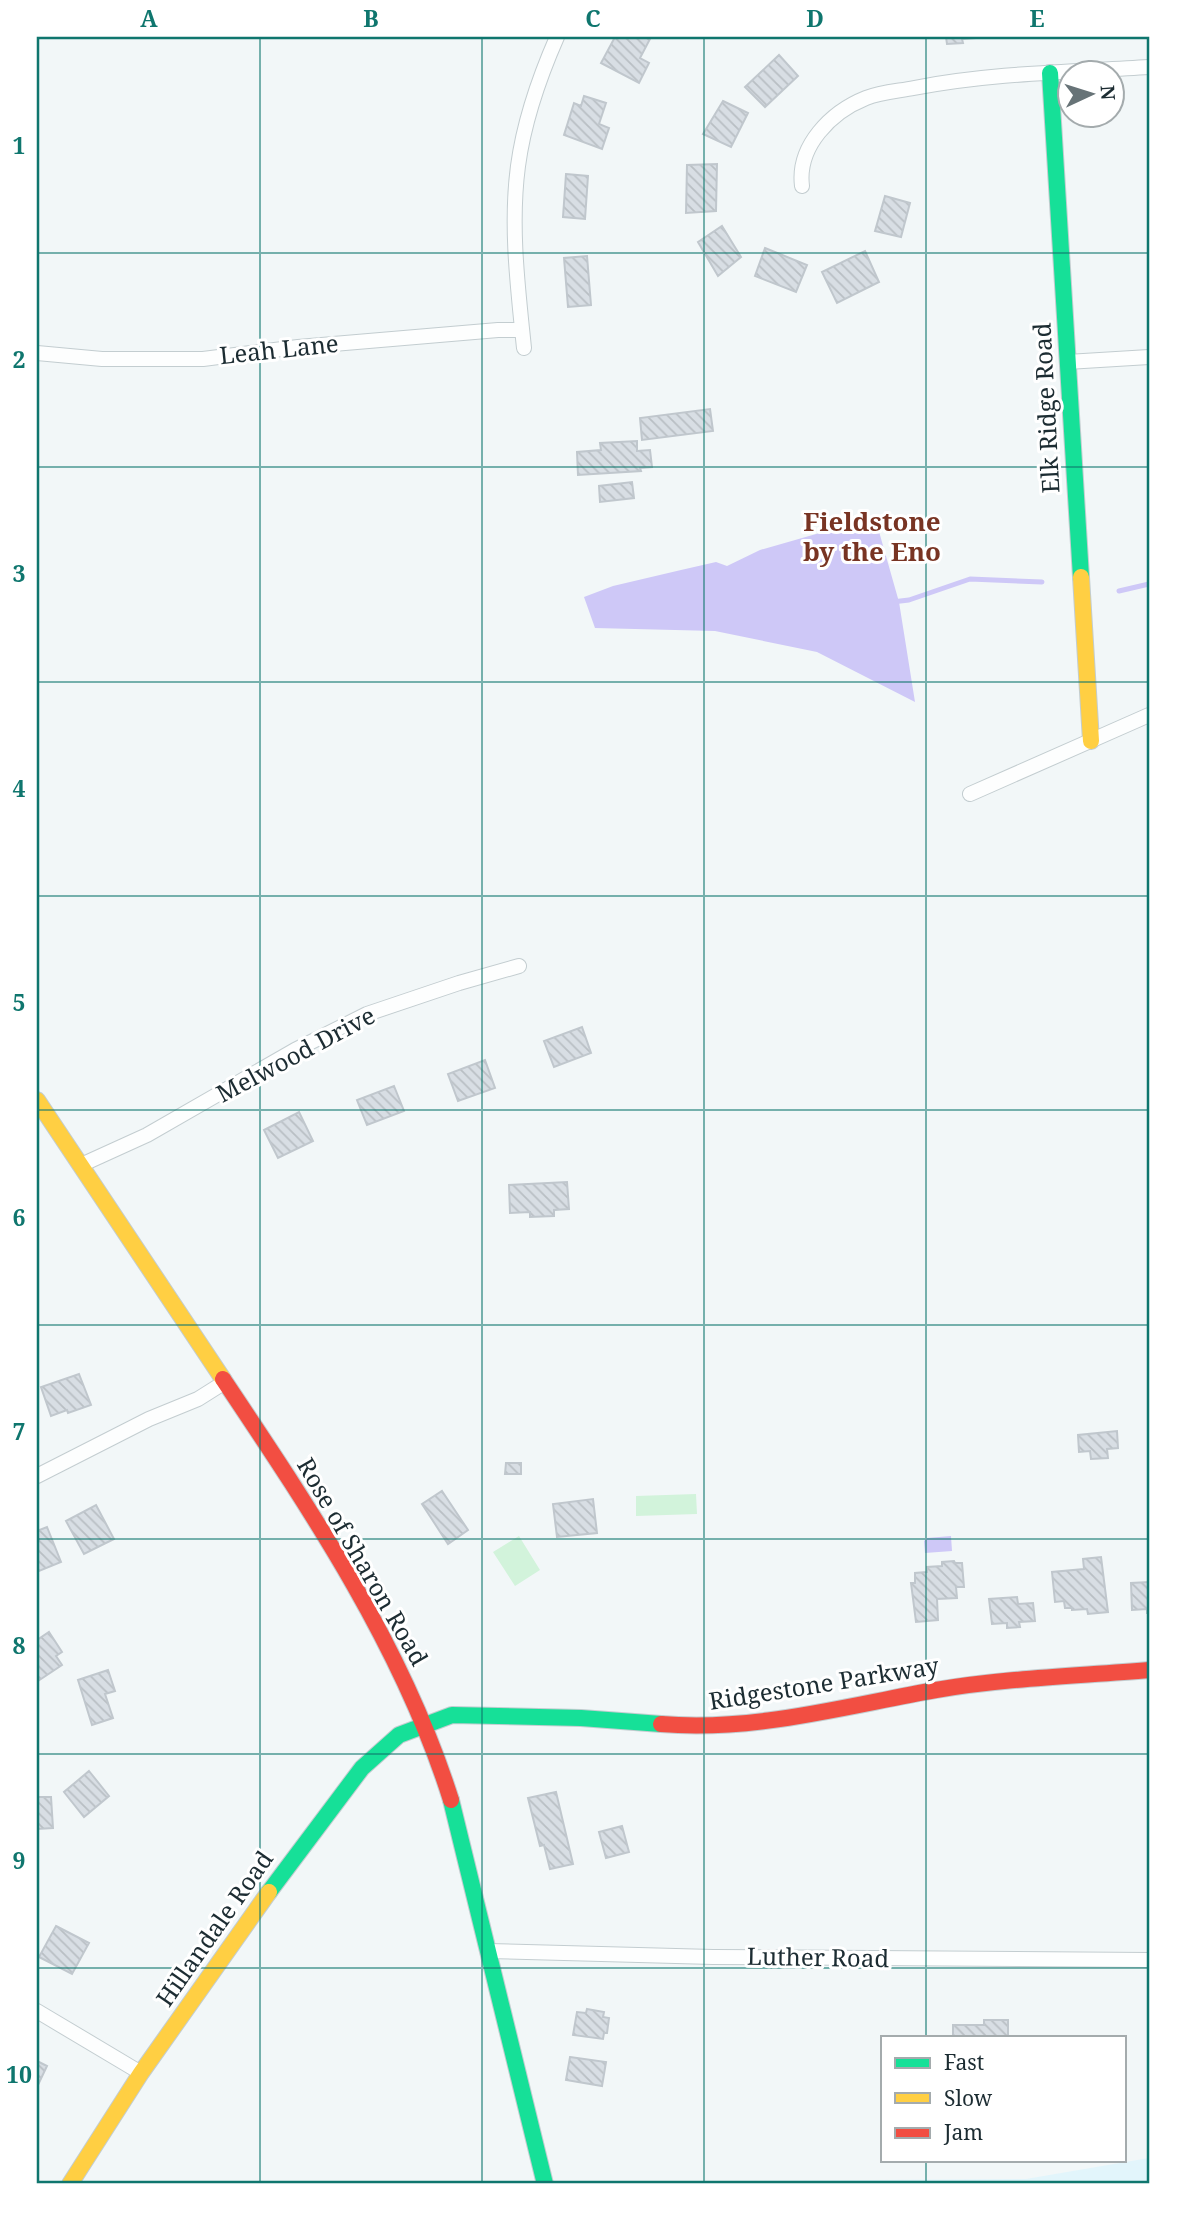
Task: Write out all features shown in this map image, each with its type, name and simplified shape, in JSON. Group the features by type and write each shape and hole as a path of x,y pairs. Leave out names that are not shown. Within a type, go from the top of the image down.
{"street":[{"path":"524,348 516,248 518,163 535,91 557,37"},
{"path":"802,186 800,173 805,154 814,138 846,108 869,97 958,79 1149,67"},
{"name":"Elk Ridge Road","path":"1050,73 1091,741"},
{"name":"Leah Lane","path":"37,353 102,359 193,359 312,346 522,330"},
{"path":"1067,362 1149,357"},
{"path":"970,794 1149,715"},
{"name":"Melwood Drive","path":"81,1165 147,1135 295,1050 367,1014 459,982 519,966"},
{"name":"Rose of Sharon Road","path":"37,1100 271,1451 370,1611 409,1688 450,1797 545,2184"},
{"path":"37,1476 149,1419 198,1398 225,1382"},
{"name":"Ridgestone Parkway","path":"424,1724 452,1715 582,1718 681,1726 740,1724 800,1716 938,1689 1149,1670"},
{"name":"Hillandale Road","path":"70,2184 141,2073 260,1904 362,1768 399,1735 424,1724"},
{"name":"Luther Road","path":"488,1951 713,1958 1149,1960"},
{"path":"37,2011 141,2073"}],"shaded area":[{"path":"878,528 899,602 915,702 817,652 715,631 595,628 584,597 613,586 716,562 727,566 760,550 830,530"},
{"path":"951,1536 952,1551 925,1553 924,1541 927,1538"},
{"path":"1149,2158 1149,2184 544,2182 1026,2179"}],"green space":[{"path":"696,1494 697,1514 636,1516 636,1496"},
{"path":"519,1536 540,1570 515,1586 493,1552"}],"building":[{"path":"615,37 651,37 640,58 649,63 639,83 601,63"},
{"path":"946,37 975,38 962,39 963,43 947,44"},
{"path":"779,55 798,76 765,107 745,87"},
{"path":"584,96 606,103 599,124 609,128 602,149 564,135 574,103 581,106"},
{"path":"723,101 748,113 731,147 703,134"},
{"path":"717,164 716,211 686,213 687,165"},
{"path":"566,174 588,176 585,219 563,217"},
{"path":"885,196 910,203 901,237 875,231"},
{"path":"722,226 741,257 718,276 698,242"},
{"path":"765,248 807,265 796,292 755,276"},
{"path":"865,251 879,282 837,303 822,272"},
{"path":"587,256 591,305 568,307 564,258"},
{"path":"710,409 713,431 642,440 640,418"},
{"path":"637,441 637,451 650,450 652,467 640,468 641,471 578,475 577,452 601,450 600,443"},
{"path":"632,482 634,498 600,502 599,486"},
{"path":"582,1027 591,1053 554,1067 544,1041"},
{"path":"485,1060 495,1088 458,1101 448,1074"},
{"path":"394,1086 404,1111 367,1125 357,1100"},
{"path":"299,1112 313,1141 278,1158 264,1130"},
{"path":"567,1182 569,1209 554,1210 554,1216 530,1217 530,1212 510,1213 509,1185"},
{"path":"79,1374 91,1405 51,1416 41,1387"},
{"path":"1117,1431 1118,1448 1107,1449 1108,1458 1091,1459 1090,1451 1079,1452 1078,1435"},
{"path":"506,1463 521,1463 521,1474 505,1474"},
{"path":"442,1491 468,1530 448,1544 422,1504"},
{"path":"593,1499 597,1533 557,1537 553,1504"},
{"path":"96,1505 114,1539 84,1554 66,1521"},
{"path":"47,1527 61,1562 39,1571 37,1531"},
{"path":"1101,1557 1108,1612 1088,1614 1087,1609 1072,1610 1065,1608 1064,1601 1055,1602 1052,1572 1084,1569 1083,1559"},
{"path":"942,1562 962,1563 964,1587 956,1587 957,1598 937,1599 938,1620 916,1622 911,1583 915,1583 915,1573 927,1572 927,1567 942,1566"},
{"path":"1149,1582 1149,1613 1147,1609 1132,1610 1131,1583"},
{"path":"1017,1597 1018,1604 1033,1603 1035,1621 1019,1622 1020,1627 1007,1628 1007,1623 992,1624 989,1599"},
{"path":"49,1632 62,1652 56,1656 62,1665 38,1681 37,1640"},
{"path":"108,1670 115,1691 105,1694 113,1718 92,1725 78,1680"},
{"path":"89,1771 109,1796 84,1817 64,1792"},
{"path":"556,1792 573,1864 550,1869 544,1845 540,1846 528,1798"},
{"path":"37,1797 51,1797 53,1828 37,1829"},
{"path":"622,1826 629,1852 606,1858 599,1832"},
{"path":"56,1926 89,1943 72,1974 39,1957"},
{"path":"587,2009 604,2012 603,2017 609,2018 607,2033 604,2033 603,2039 573,2035 577,2012 586,2013"},
{"path":"984,2020 1008,2020 1008,2036 953,2036 953,2025 984,2025"},
{"path":"570,2057 606,2062 602,2086 566,2080"},
{"path":"37,2061 47,2066 37,2087"}],"waterway":[{"path":"892,602 909,600 970,579 1042,582"},
{"path":"1119,591 1149,584"}],"traffic: fast":[{"path":"1050,73 1081,577"},
{"path":"269,1892 362,1768 399,1735 452,1715 581,1718 661,1724"},
{"path":"451,1800 545,2184"}],"traffic: slow":[{"path":"1081,577 1091,741"},
{"path":"37,1100 223,1379"},
{"path":"70,2184 141,2073 269,1892"}],"traffic: jam":[{"path":"223,1379 322,1530 381,1635 408,1688 451,1800"},
{"path":"661,1724 765,1721 962,1686 1149,1670"}],"district":[{"name":"Fieldstone by the Eno","path":"872,537"}]}
